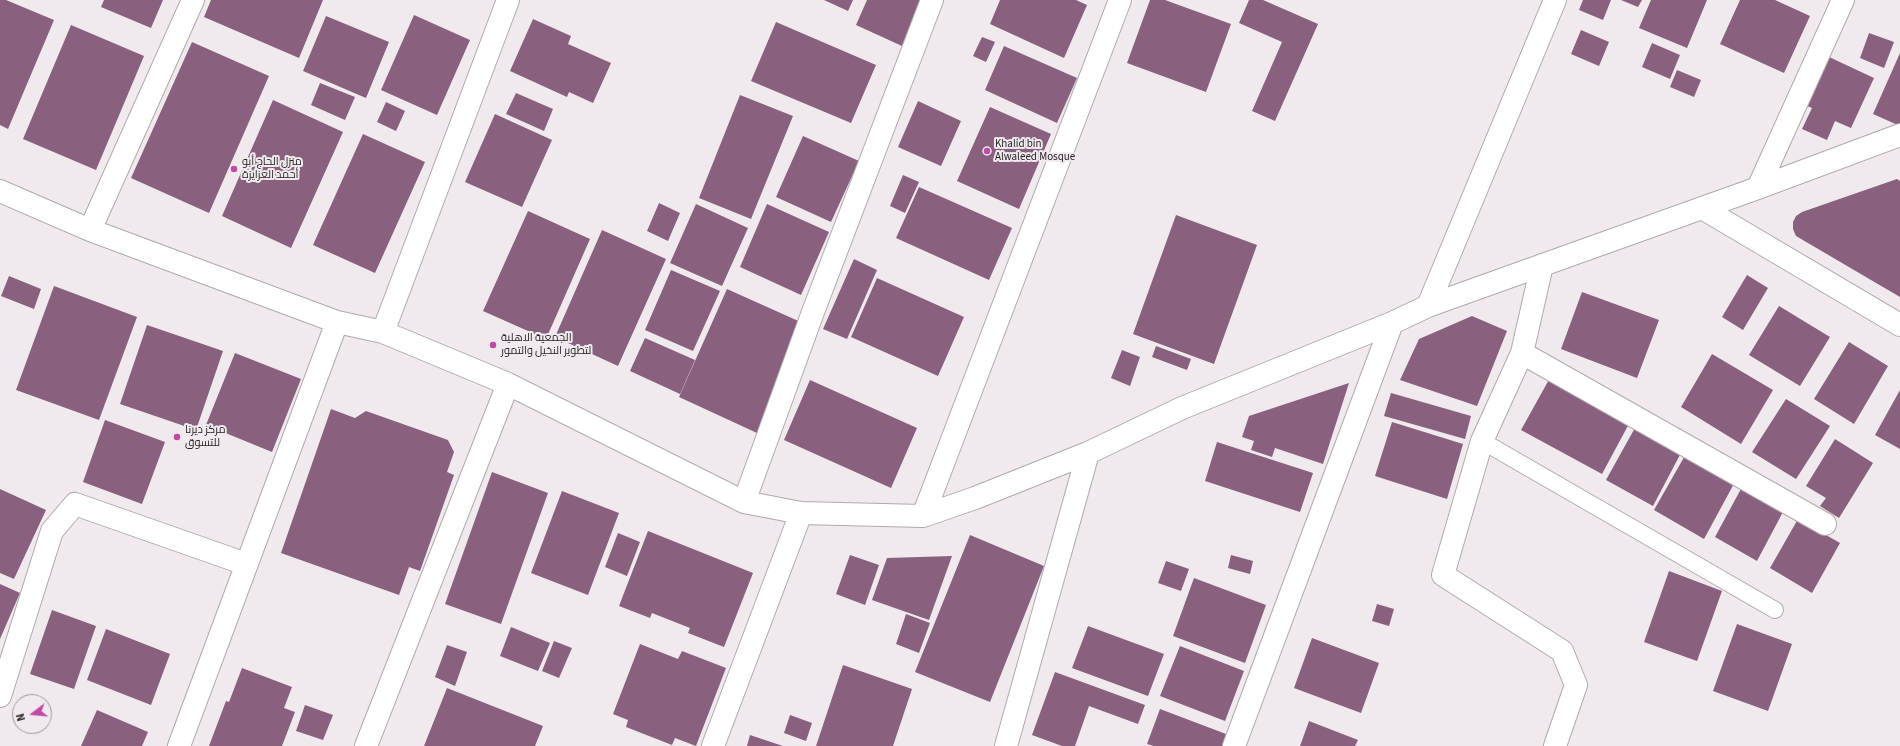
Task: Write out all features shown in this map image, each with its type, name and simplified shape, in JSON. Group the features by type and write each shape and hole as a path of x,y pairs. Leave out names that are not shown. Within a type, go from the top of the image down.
{"street":[{"path":"90,230 193,0"},
{"path":"383,332 508,0"},
{"path":"744,502 816,304 932,0"},
{"path":"923,516 1120,0"},
{"path":"1428,306 1555,0"},
{"path":"1758,188 1843,0"},
{"path":"0,191 90,230 337,322 383,332 508,384 744,502 801,513 923,516 975,498 1088,453 1182,408 1392,323 1428,306 1758,188 1900,135"},
{"path":"1702,208 1900,325"},
{"path":"1542,265 1522,353 1482,441 1442,575 1562,651 1576,685 1555,746"},
{"path":"179,746 337,322"},
{"path":"1234,746 1392,323"},
{"path":"1522,353 1825,524"},
{"path":"366,746 508,384"},
{"path":"1006,746 1088,453"},
{"path":"0,696 52,531 75,504 246,564"},
{"path":"713,746 801,513"}],"lane":[{"path":"1482,441 1775,610"}],"building":[{"path":"0,0 6,0 54,20 8,129 0,125"},
{"path":"104,0 163,0 151,28 101,7"},
{"path":"211,0 323,0 299,58 204,17"},
{"path":"824,0 853,0 848,11"},
{"path":"867,0 922,0 902,46 856,25"},
{"path":"1000,0 1076,0 1087,5 1064,58 990,24"},
{"path":"1150,0 1165,0 1231,24 1206,92 1127,63"},
{"path":"1249,0 1263,0 1318,24 1275,121 1252,111 1282,42 1239,23"},
{"path":"1583,0 1611,0 1603,20 1579,10"},
{"path":"1621,0 1642,0 1638,7"},
{"path":"1651,0 1707,0 1687,48 1639,28"},
{"path":"1740,0 1775,0 1810,16 1784,73 1720,44"},
{"path":"414,15 470,40 437,115 381,90"},
{"path":"326,16 389,42 366,98 303,71"},
{"path":"533,19 571,36 568,44 611,63 593,103 569,92 567,97 510,71"},
{"path":"776,22 876,65 851,123 751,81"},
{"path":"71,25 144,56 96,170 23,139"},
{"path":"1581,30 1609,42 1599,66 1571,54"},
{"path":"1869,33 1894,42 1884,68 1860,58"},
{"path":"982,37 995,42 986,62 973,56"},
{"path":"192,42 269,76 209,213 131,178"},
{"path":"1652,43 1680,55 1670,79 1642,67"},
{"path":"1004,46 1077,78 1057,123 985,90"},
{"path":"1900,53 1900,126 1873,114"},
{"path":"1827,56 1874,78 1851,128 1835,121 1827,140 1802,129 1812,108 1805,105"},
{"path":"1677,70 1701,80 1694,97 1670,87"},
{"path":"320,83 355,97 345,120 311,105"},
{"path":"516,93 553,109 544,131 506,114"},
{"path":"740,95 793,116 751,219 699,198"},
{"path":"273,100 343,132 291,248 222,216"},
{"path":"918,101 961,121 941,166 898,147"},
{"path":"386,102 405,111 396,131 377,122"},
{"path":"990,107 1051,134 1019,209 957,181"},
{"path":"495,114 552,140 522,207 465,182"},
{"path":"363,134 425,162 375,273 313,245"},
{"path":"803,136 859,161 831,222 776,197"},
{"path":"903,175 919,182 905,213 890,206"},
{"path":"1897,179 1900,181 1900,297 1796,236 1793,229 1793,222 1796,216 1802,212"},
{"path":"919,187 1012,228 989,280 896,238"},
{"path":"659,203 680,213 668,241 647,231"},
{"path":"696,204 748,228 722,286 670,263"},
{"path":"767,204 829,232 801,295 740,267"},
{"path":"528,211 590,239 546,339 483,311"},
{"path":"1176,215 1257,245 1214,364 1133,334"},
{"path":"602,230 666,259 618,366 555,337"},
{"path":"854,259 877,270 847,339 823,329"},
{"path":"671,270 720,291 693,351 645,330"},
{"path":"1747,275 1768,288 1743,330 1722,317"},
{"path":"9,276 41,289 34,309 1,296"},
{"path":"877,278 964,317 938,376 851,337"},
{"path":"54,286 137,317 99,420 16,390"},
{"path":"727,289 805,324 757,433 679,397"},
{"path":"1582,292 1659,320 1637,378 1561,349"},
{"path":"1779,306 1830,337 1800,386 1749,355"},
{"path":"1472,316 1507,331 1477,406 1400,380 1419,339"},
{"path":"147,325 223,351 196,430 120,404"},
{"path":"645,338 695,360 680,394 630,371"},
{"path":"1849,342 1888,366 1854,424 1814,399"},
{"path":"1156,346 1191,359 1187,370 1152,357"},
{"path":"1122,350 1140,357 1130,386 1111,378"},
{"path":"235,353 301,379 272,452 206,425"},
{"path":"1712,354 1773,390 1741,444 1681,407"},
{"path":"1551,376 1631,420 1602,474 1521,430"},
{"path":"810,380 917,428 891,488 784,440"},
{"path":"1349,383 1323,464 1275,448 1272,457 1251,450 1254,441 1242,437 1249,416"},
{"path":"1900,390 1900,449 1875,435"},
{"path":"1391,393 1471,416 1465,439 1384,416"},
{"path":"1786,399 1830,426 1796,479 1752,452"},
{"path":"331,409 355,418 366,411 448,440 454,452 447,472 454,475 420,571 409,567 399,595 281,553"},
{"path":"105,420 165,442 142,504 83,482"},
{"path":"1392,422 1463,444 1447,499 1375,476"},
{"path":"1636,426 1682,451 1653,506 1606,480"},
{"path":"1835,439 1873,463 1839,518 1820,506 1826,498 1806,486"},
{"path":"1217,442 1313,473 1300,512 1205,481"},
{"path":"1687,452 1736,480 1704,539 1654,510"},
{"path":"492,472 548,493 501,624 445,604"},
{"path":"1742,487 1784,510 1757,561 1715,537"},
{"path":"0,489 46,510 14,579 0,573"},
{"path":"562,491 619,513 588,595 531,573"},
{"path":"1798,519 1840,543 1812,593 1770,568"},
{"path":"648,531 753,573 724,647 688,633 690,628 652,613 650,618 619,606"},
{"path":"618,533 640,542 627,576 605,567"},
{"path":"970,535 1044,566 990,702 915,672"},
{"path":"850,555 879,565 865,605 836,594"},
{"path":"1231,555 1253,561 1250,574 1228,568"},
{"path":"952,556 929,620 872,600 887,558"},
{"path":"1166,561 1189,569 1181,591 1158,583"},
{"path":"1669,571 1722,591 1697,661 1644,642"},
{"path":"1194,578 1266,605 1245,663 1173,636"},
{"path":"0,584 20,593 0,639"},
{"path":"1377,604 1394,609 1389,626 1372,621"},
{"path":"52,610 96,626 74,689 30,674"},
{"path":"906,614 930,623 919,653 896,644"},
{"path":"1737,624 1792,644 1768,711 1713,691"},
{"path":"1088,626 1164,654 1148,696 1072,668"},
{"path":"511,627 550,643 538,671 500,656"},
{"path":"106,629 170,654 151,705 87,680"},
{"path":"1312,638 1379,663 1361,713 1294,688"},
{"path":"554,641 572,648 559,678 542,671"},
{"path":"640,644 678,659 682,651 726,668 696,746 675,738 672,745 626,727 628,720 613,714"},
{"path":"447,645 467,652 455,686 435,677"},
{"path":"1180,646 1244,671 1225,721 1160,696"},
{"path":"843,665 912,689 893,746 816,746"},
{"path":"242,668 292,687 284,708 295,712 282,746 209,746 226,701 229,702"},
{"path":"1055,672 1145,705 1138,724 1089,706 1075,746 1062,746 1032,735"},
{"path":"447,688 543,726 535,746 424,746"},
{"path":"305,705 333,715 323,740 296,731"},
{"path":"1160,709 1226,734 1222,746 1154,746 1147,744"},
{"path":"97,710 148,732 142,746 81,746"},
{"path":"790,715 812,723 806,741 784,733"},
{"path":"1309,721 1358,740 1355,746 1300,746"},
{"path":"750,735 783,746 747,746"}],"place":[{"name":"Khalid bin Alwaleed Mosque","path":"987,151"},
{"name":"منزل الحاج أبو أحمد العزايزة","path":"234,169"},
{"name":"الجمعية الاهلية لتطوير النخيل والتمور","path":"493,345"},
{"name":"مركز ديرنا للتسوق","path":"177,437"}]}
